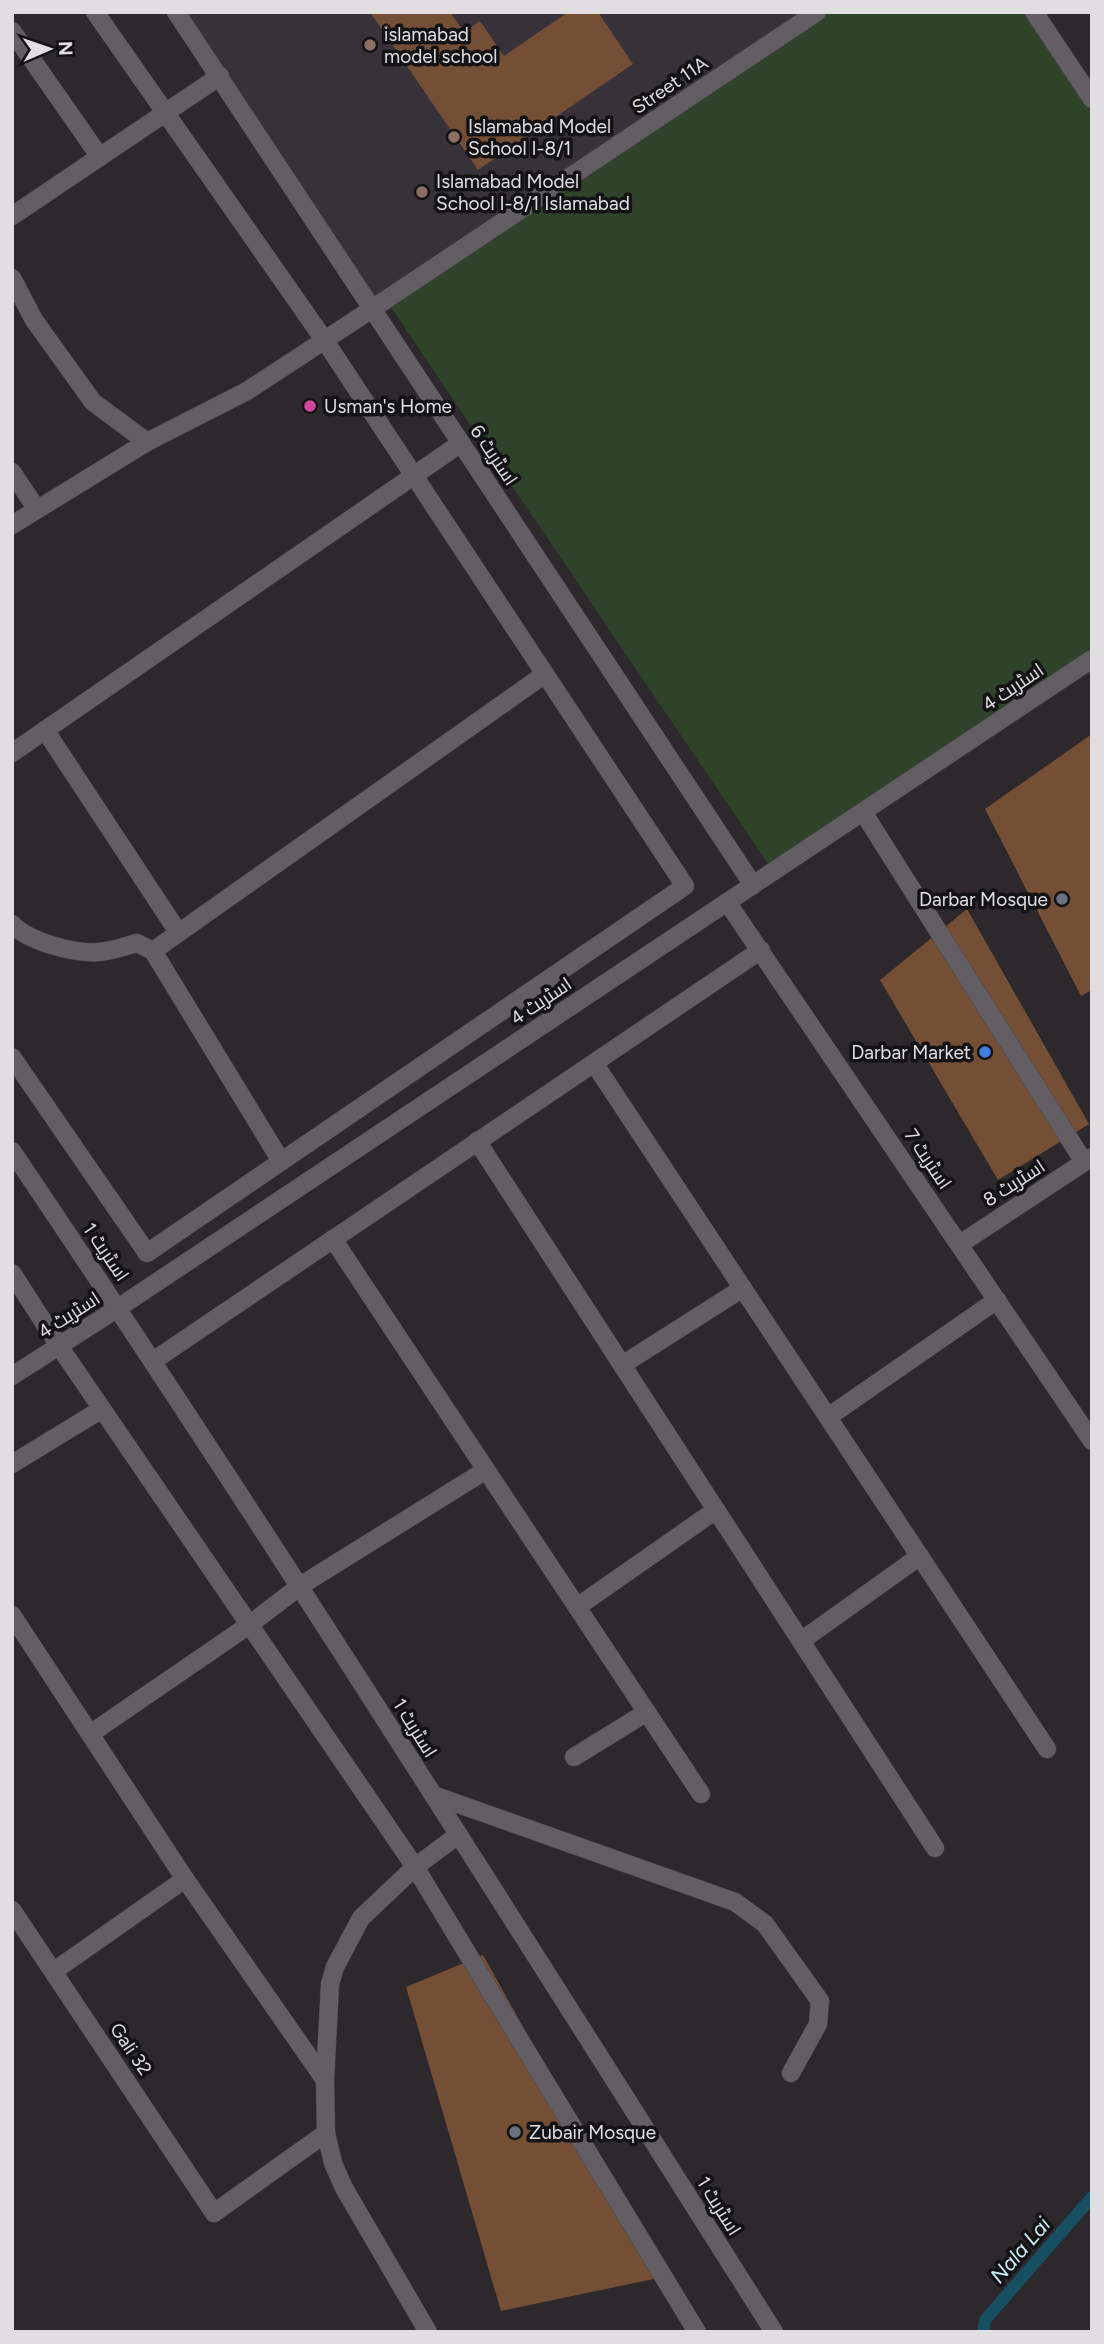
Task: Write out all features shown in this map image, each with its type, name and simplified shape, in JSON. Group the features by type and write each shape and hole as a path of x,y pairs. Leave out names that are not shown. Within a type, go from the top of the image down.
{"street":[{"path":"12,1057 146,1253 685,886 324,341 95,12"},
{"name":"اسٹریٹ 6","path":"176,12 753,885"},
{"name":"Street 11A","path":"12,524 147,442 247,391 817,12"},
{"path":"1034,12 1092,99"},
{"path":"12,31 100,157"},
{"path":"12,216 220,76"},
{"path":"12,278 34,320 93,402 147,442"},
{"path":"12,753 461,443"},
{"path":"12,472 36,508"},
{"name":"اسٹریٹ 4","path":"12,1377 1092,659"},
{"path":"153,951 545,674"},
{"path":"45,730 178,932"},
{"path":"863,812 1088,1160"},
{"name":"اسٹریٹ 7","path":"727,902 1092,1441"},
{"path":"12,924 21,934 46,944 99,953 137,943 153,951 281,1161"},
{"path":"153,1361 761,950"},
{"path":"594,1063 1047,1749"},
{"path":"477,1142 935,1847"},
{"name":"اسٹریٹ 1","path":"12,1151 300,1586 774,2332"},
{"name":"اسٹریٹ 8","path":"960,1244 1088,1160"},
{"path":"333,1239 701,1794"},
{"path":"12,1273 415,1867 696,2332"},
{"path":"622,1365 743,1288"},
{"path":"828,1417 997,1300"},
{"path":"12,1464 102,1409"},
{"path":"90,1734 249,1625 300,1586 486,1470"},
{"path":"577,1607 716,1510"},
{"path":"801,1641 920,1556"},
{"path":"15,1627 325,2080"},
{"path":"574,1757 647,1712"},
{"path":"433,1795 735,1902 765,1924 820,2001 818,2024 791,2073"},
{"path":"428,2332 344,2188 333,2163 326,2133 325,2080 330,1984 335,1967 361,1918 415,1867 458,1835"},
{"path":"54,1972 185,1879"},
{"name":"Gali 32","path":"12,1910 214,2213 326,2133"}],"shaded area":[{"name":"Islamabad Model School I-8/1 Islamabad","path":"176,12 817,12 372,309"}],"green space":[{"path":"822,12 1034,12 1092,99 1092,659 863,812 768,864 390,306"}],"building":[{"name":"Islamabad Model School I-8/1","path":"370,12 450,12 464,32 480,21 504,56 568,12 598,12 633,64 478,170"},
{"name":"Darbar Mosque","path":"1092,734 1092,990 1081,996 985,809"},
{"name":"Darbar Market","path":"967,909 1089,1124 998,1180 880,980"},
{"name":"Zubair Mosque","path":"483,1955 663,2277 501,2311 406,1987"}],"waterway":[{"name":"Nala Lai","path":"983,2332 985,2320 1092,2197"}],"place":[{"name":"islamabad model school","path":"370,45"},
{"name":"Islamabad Model School I-8/1","path":"454,137"},
{"name":"Islamabad Model School I-8/1 Islamabad","path":"422,192"},
{"name":"Usman's Home","path":"310,406"},
{"name":"Darbar Mosque","path":"1062,899"},
{"name":"Darbar Market","path":"985,1052"},
{"name":"Zubair Mosque","path":"515,2132"}]}
